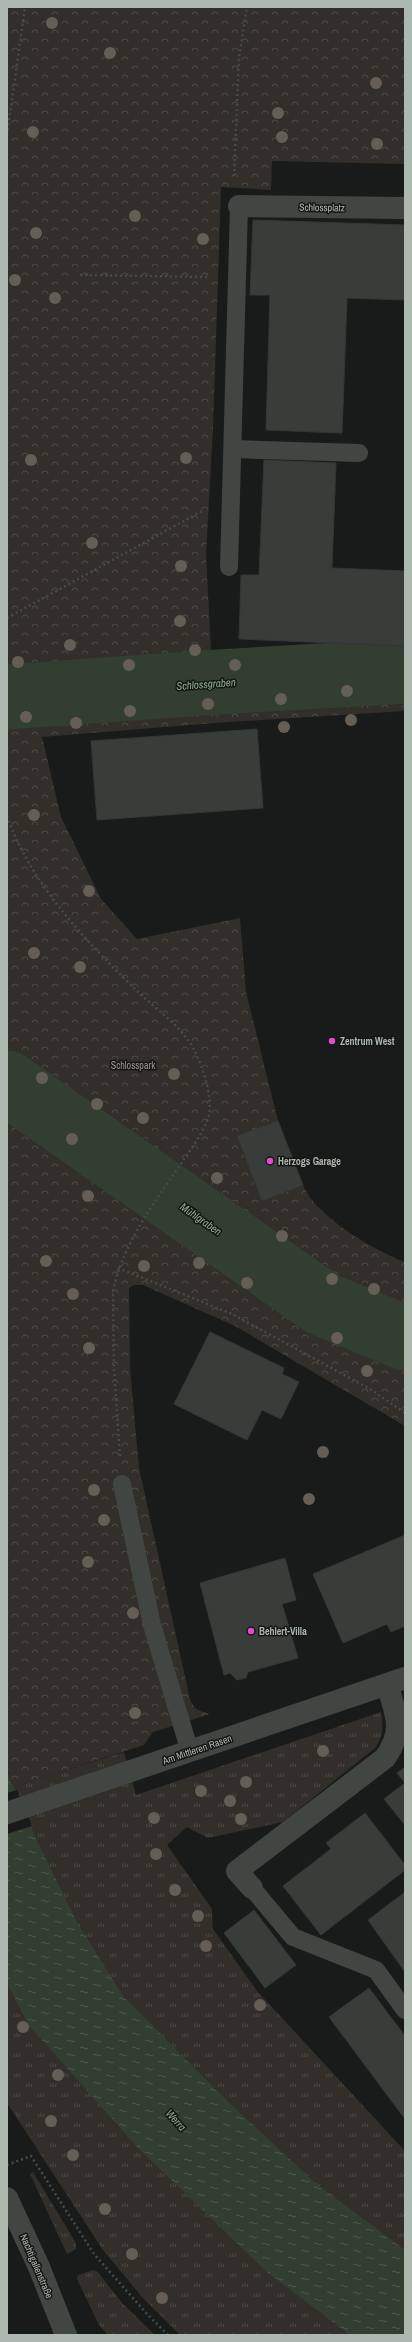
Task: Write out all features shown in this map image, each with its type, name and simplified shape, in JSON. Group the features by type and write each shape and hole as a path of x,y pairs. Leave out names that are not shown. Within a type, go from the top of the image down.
{"street":[{"name":"Schlossplatz","path":"239,206 405,208"},
{"name":"Am Mittleren Rasen","path":"7,1813 396,1681 398,1733 395,1743 385,1758 237,1871 252,1888"},
{"name":"Nachtigallenstraße","path":"7,2198 39,2267 66,2335"}],"lane":[{"path":"229,567 230,495 234,449 239,206"},
{"path":"234,449 359,453"},
{"path":"122,1484 152,1625 190,1752"},
{"path":"252,1888 293,1937 376,1970 405,2010"}],"path":[{"path":"7,135 25,7"},
{"path":"239,206 233,170 239,58 247,7"},
{"path":"80,275 238,278"},
{"path":"7,618 230,495"},
{"path":"7,816 16,841 32,870 74,924 137,990 188,1039 200,1060 208,1092 209,1117 188,1153 146,1217 118,1268 113,1292 114,1369 122,1484"},
{"path":"118,1268 232,1314 370,1389 405,1413"},
{"path":"7,2165 31,2156 94,2254 147,2314 168,2335"}],"green space":[{"name":"Schlosspark","path":"7,7 405,7 405,164 272,161 271,190 221,187 213,428 206,554 213,691 405,683 405,711 214,723 42,737 61,817 101,899 137,939 240,918 246,992 278,1121 237,1137 262,1201 303,1185 310,1198 331,1219 368,1244 405,1262 405,1426 235,1326 143,1285 134,1285 129,1288 130,1369 139,1468 190,1699 193,1706 197,1710 210,1714 153,1732 144,1745 14,1787 7,1770"},
{"path":"381,1712 382,1731 378,1744 375,1748 283,1822 208,1838 187,1827 167,1845 212,1909 213,1929 257,1991 405,2151 405,2335 180,2335 142,2297 103,2250 7,2103 7,1789 124,1752 136,1795"},
{"path":"33,2172 76,2243 76,2249 67,2254 30,2174"},
{"path":"93,2270 97,2271 123,2304 155,2335 108,2335 99,2325 77,2279 78,2275"}],"water":[{"name":"Werra","path":"7,1771 38,1843 78,1924 123,1996 219,2093 314,2182 405,2250 405,2335 350,2335 268,2273 137,2147 28,2024 7,1983"}],"pier":[{"path":"17,1790 32,1826 7,1834 7,1793"}],"building":[{"path":"253,220 405,225 405,300 347,298 342,433 266,430 270,295 250,295"},
{"path":"264,460 336,463 332,568 405,571 405,646 239,639 241,575 259,575"},
{"path":"257,729 263,808 97,820 91,741"},
{"name":"Herzogs Garage","path":"278,1121 303,1185 262,1201 237,1136"},
{"path":"210,1332 284,1368 282,1374 299,1382 281,1419 262,1410 247,1440 174,1404"},
{"path":"405,1535 405,1626 391,1632 387,1624 343,1643 313,1574"},
{"name":"Behlert-Villa","path":"285,1558 296,1600 282,1604 298,1658 248,1672 246,1678 237,1680 230,1673 224,1675 200,1583"},
{"path":"405,1767 405,1783 397,1773"},
{"path":"405,1783 405,1825 384,1799"},
{"path":"365,1813 405,1865 405,1870 321,1935 283,1886 331,1849 326,1843"},
{"path":"405,1892 405,1972 368,1920"},
{"path":"254,1910 296,1965 265,1988 224,1933"},
{"path":"369,1988 405,2036 405,2119 329,2017"}],"waterway":[{"name":"Schlossgraben","path":"7,697 202,683 405,671"},
{"name":"Mühlgraben","path":"7,1083 323,1304 405,1338"}],"place":[{"name":"Zentrum West","path":"332,1041"},
{"name":"Herzogs Garage","path":"270,1161"},
{"name":"Behlert-Villa","path":"251,1631"}]}
